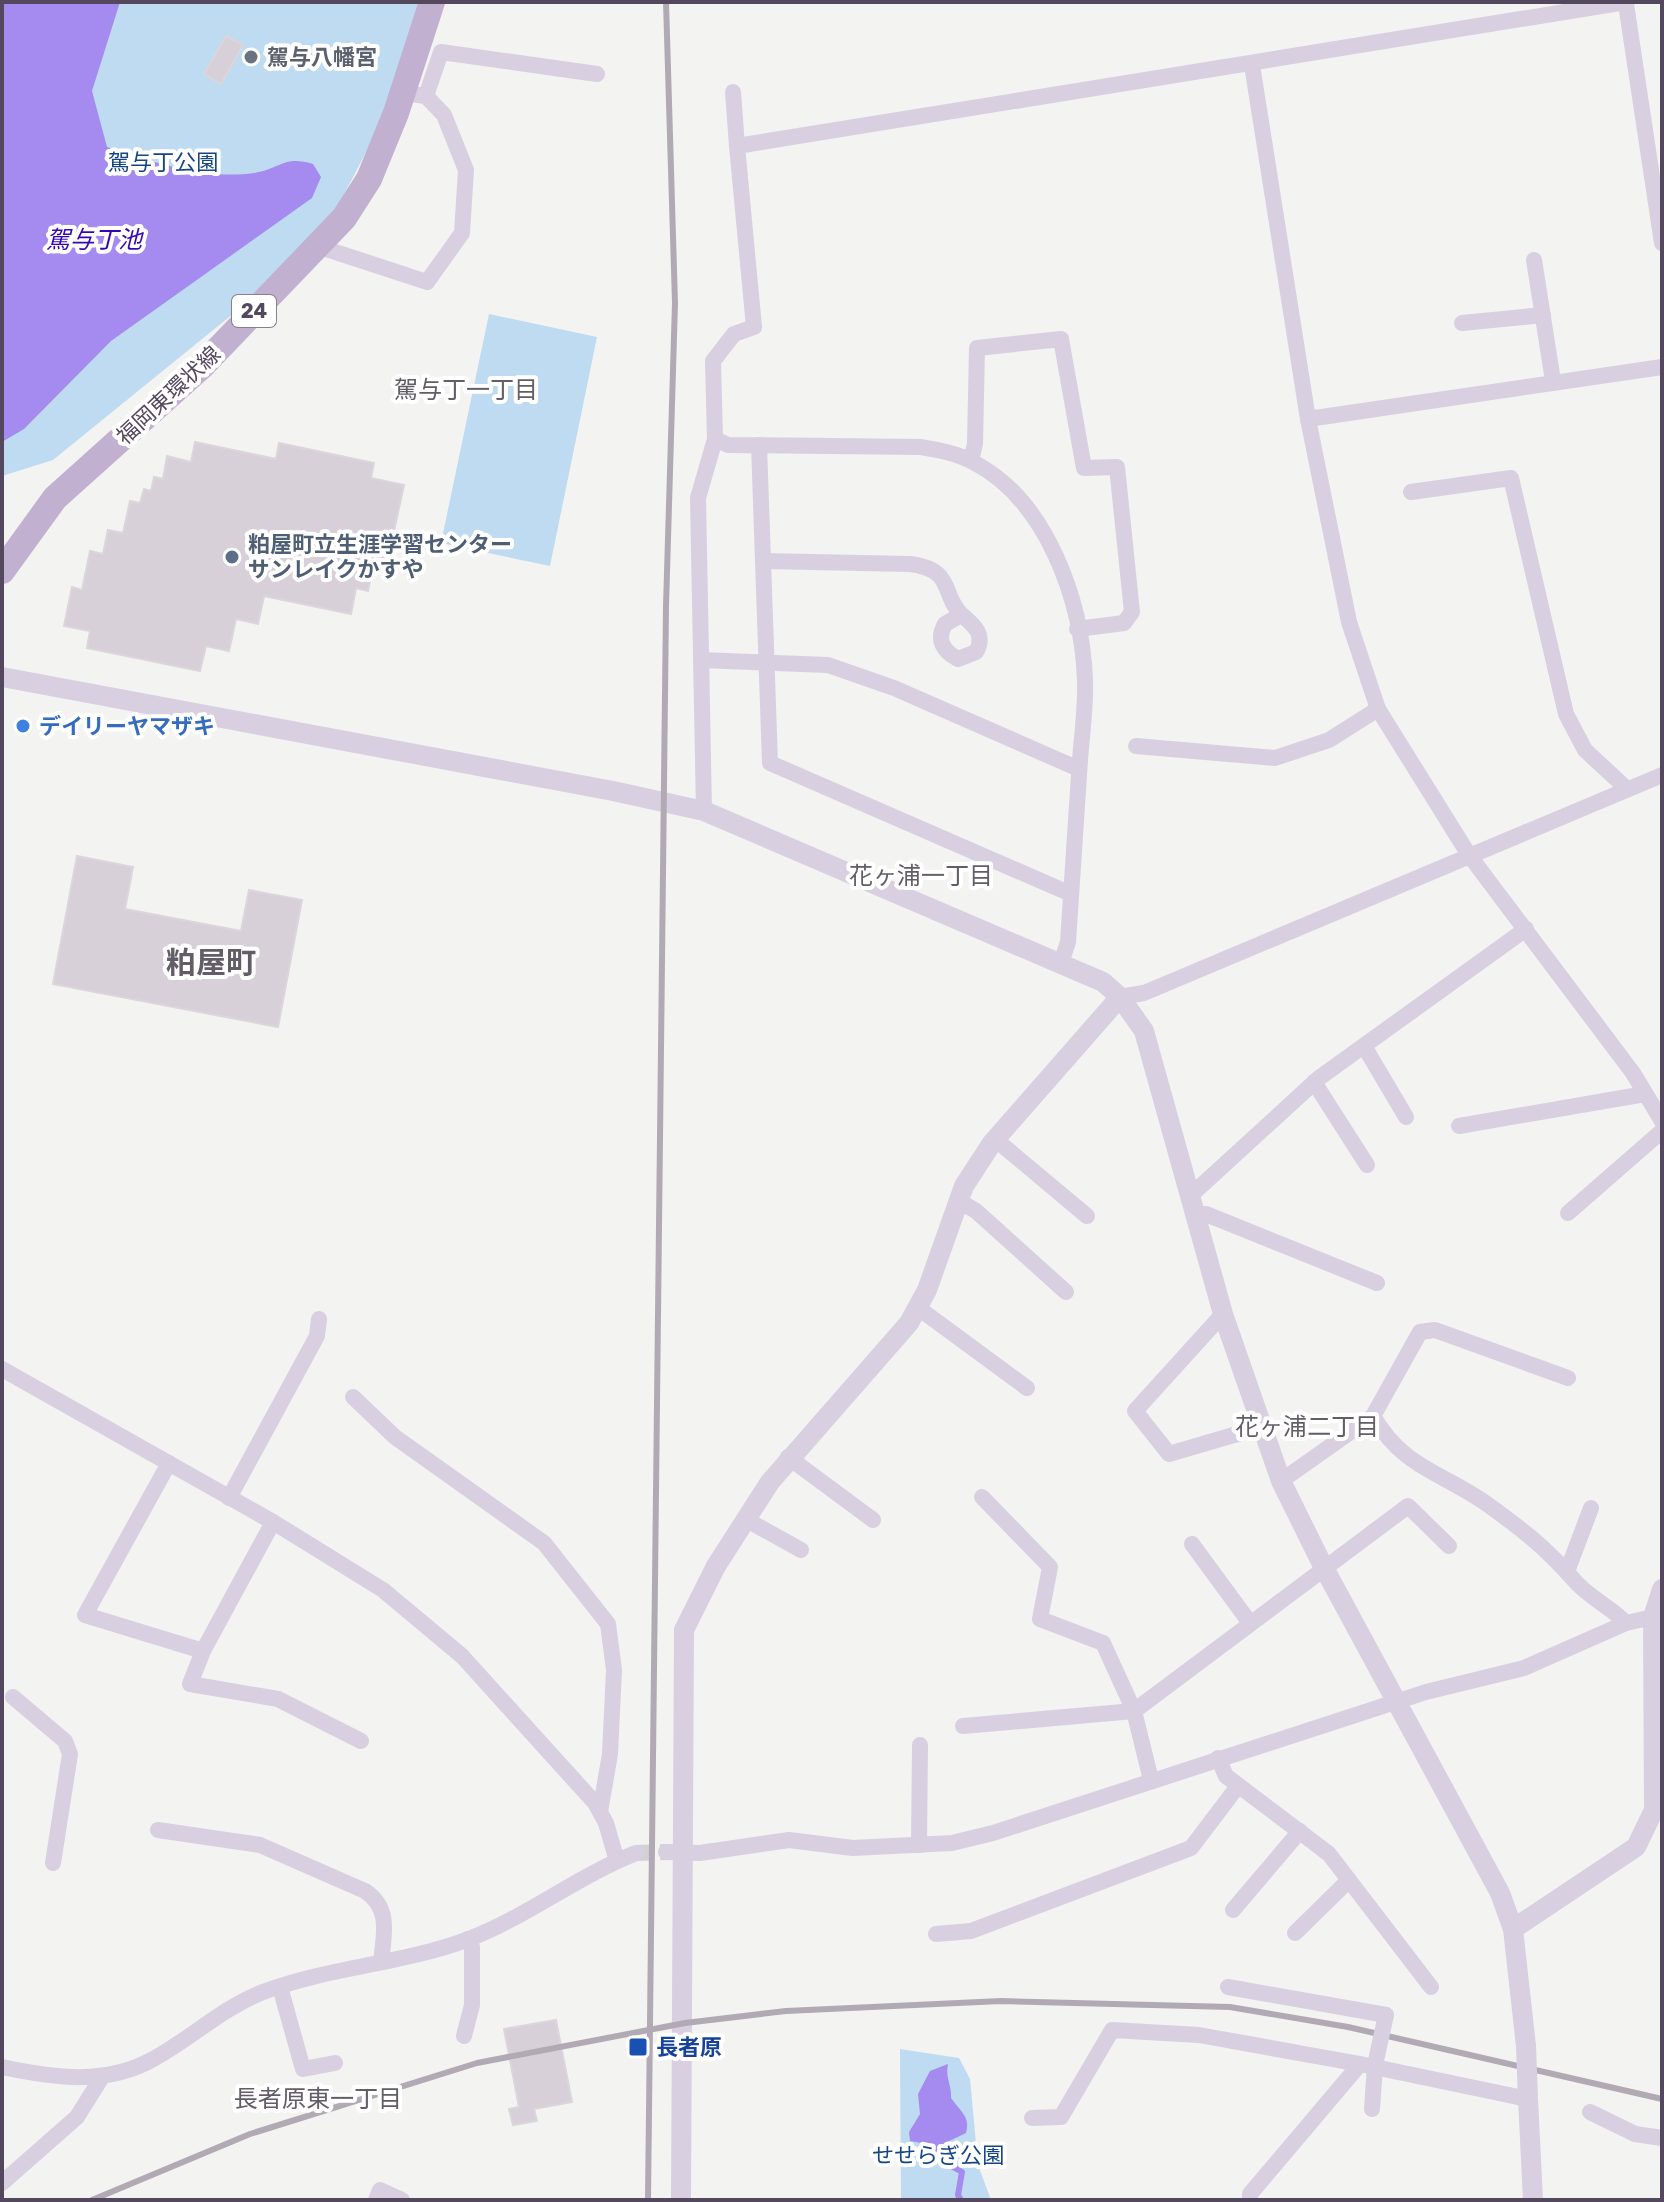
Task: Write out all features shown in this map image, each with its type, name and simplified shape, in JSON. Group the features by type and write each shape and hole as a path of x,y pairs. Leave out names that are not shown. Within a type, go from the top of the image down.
{"main road":[{"name":"福岡東環状線","path":"2,571 55,498 202,366 344,218 369,179 414,95 432,2"}],"street":[{"path":"737,146 1626,3 1662,243"},
{"path":"317,246 427,282 462,233 466,170 444,115 414,95 441,52 597,74"},
{"path":"1252,65 1308,419 1349,622 1378,709 1469,855 1526,929 1662,1121"},
{"path":"704,811 698,498 715,439 713,361 734,334 754,327 733,92"},
{"path":"1534,260 1553,381"},
{"path":"1462,323 1543,315"},
{"path":"971,460 975,444 977,348 1061,339 1084,468 1117,467 1132,612 1124,623 1077,629"},
{"path":"1308,419 1662,367"},
{"path":"715,439 728,445 920,447 971,460 1005,484 1036,520 1056,558 1077,629 1085,681 1068,942 1061,963"},
{"path":"759,445 770,763 1071,894"},
{"path":"1411,492 1511,478 1566,714 1585,750 1627,789"},
{"path":"763,561 921,566 946,583 961,615"},
{"path":"701,660 767,660 828,665 862,676 1079,769"},
{"path":"2,677 613,791 704,811 1061,963 1103,982 1120,997 1144,1031 1223,1314 1281,1481 1323,1566 1500,1893 1513,1929 1526,2046 1533,2200"},
{"path":"1136,746 1275,758 1329,740 1378,709"},
{"path":"681,2200 674,1853 684,1630 745,1519 788,1457 888,1351 917,1307 964,1186 995,1139 1120,997 1144,993 1662,775"},
{"path":"1190,1196 1314,1082 1526,929"},
{"path":"1364,1046 1406,1117"},
{"path":"1314,1082 1367,1165"},
{"path":"1459,1126 1645,1094"},
{"path":"1568,1213 1662,1131"},
{"path":"995,1139 1087,1216"},
{"path":"959,1201 976,1211 1066,1292"},
{"path":"1196,1217 1206,1214 1377,1283"},
{"path":"917,1307 1027,1388"},
{"path":"1223,1314 1135,1411 1169,1454 1261,1427"},
{"path":"229,1498 317,1336 319,1319"},
{"path":"1281,1481 1373,1416 1420,1332 1435,1330 1568,1378"},
{"path":"2,1369 273,1522 383,1590 462,1656 600,1812 617,1861"},
{"path":"353,1397 395,1437 544,1543 608,1624 614,1670 610,1754 600,1812"},
{"path":"1373,1416 1383,1432 1416,1465 1466,1489 1536,1539 1568,1569 1574,1580 1626,1623"},
{"path":"788,1457 873,1520"},
{"path":"169,1463 85,1615 203,1651"},
{"path":"982,1497 1050,1567 1040,1619 1103,1643 1134,1711 1151,1780"},
{"path":"963,1726 1134,1711 1323,1566 1408,1506 1449,1546"},
{"path":"1568,1569 1591,1508"},
{"path":"745,1519 801,1550"},
{"path":"273,1522 203,1651 190,1684 278,1699 361,1741"},
{"path":"1192,1544 1250,1623"},
{"path":"674,1853 789,1840 853,1848 952,1843 993,1833 1397,1701 1524,1668 1626,1623 1659,1600"},
{"path":"1513,1929 1636,1847 1654,1810 1657,1795 1659,1600"},
{"path":"13,1697 65,1741 70,1754 53,1863"},
{"path":"919,1845 920,1745"},
{"path":"1218,1758 1226,1776 1329,1854 1431,1987"},
{"path":"936,1934 971,1931 1191,1848 1238,1786"},
{"path":"158,1830 260,1845 365,1891 379,1900 385,1917 381,1962"},
{"path":"1233,1910 1300,1831"},
{"path":"2,2067 42,2077 102,2077 156,2058 218,2012 280,1987 468,1939 558,1896 636,1853"},
{"path":"1295,1933 1349,1880"},
{"path":"464,2036 472,2005 472,1947 468,1939"},
{"path":"280,1987 303,2069 335,2063"},
{"path":"1228,1987 1386,2015 1368,2065 1250,2194 1250,2200"},
{"path":"1032,2118 1061,2117 1112,2030 1199,2035 1368,2065 1528,2099"},
{"path":"1368,2065 1372,2109"},
{"path":"2,2183 77,2117 102,2077"},
{"path":"1590,2112 1635,2134 1662,2138"},
{"path":"376,2200 380,2190 402,2200"}],"green space":[{"name":"駕与丁公園","path":"2,2 421,2 390,106 338,206 281,275 53,460 2,476"},
{"path":"489,314 597,337 550,566 441,543"},
{"name":"せせらぎ公園","path":"900,2049 959,2058 970,2079 978,2165 991,2200 901,2200"}],"water":[{"name":"駕与丁池","path":"2,2 120,2 92,91 107,147 161,164 217,174 254,173 288,162 303,162 313,164 321,177 312,198 111,341 24,429 2,442"},
{"path":"948,2064 951,2098 966,2118 966,2133 939,2146 910,2141 909,2132 920,2114 918,2094 930,2071"}],"building":[{"path":"226,36 243,45 221,84 204,74"},
{"name":"粕屋町立生涯学習センター サンレイクかすや","path":"195,442 276,459 279,443 374,463 371,478 404,485 388,559 375,556 368,591 356,588 351,614 264,596 258,624 236,619 229,651 206,646 200,671 87,648 90,631 64,626 72,587 82,590 90,551 103,554 108,530 123,533 130,501 140,503 144,489 151,491 154,477 163,479 167,456 191,462"},
{"path":"77,856 133,867 125,909 241,931 249,890 302,900 278,1027 53,984"},
{"path":"556,2020 572,2102 534,2109 537,2121 513,2125 509,2109 519,2107 504,2029"}],"waterway":[{"path":"935,2146 944,2162 962,2172 958,2195 961,2200"}],"tunnel":[{"path":"636,1853 666,1852"}],"railway":[{"path":"648,2200 666,606 675,303 666,2"},
{"path":"92,2200 250,2134 477,2063 685,2023 786,2011 1001,2001 1230,2007 1348,2027 1662,2099"}],"place":[{"name":"駕与八幡宮","path":"251,57"},
{"name":"粕屋町立生涯学習センター サンレイクかすや","path":"232,557"},
{"name":"デイリーヤマザキ","path":"23,726"},
{"name":"長者原","path":"638,2047"}],"district":[{"name":"駕与丁一丁目","path":"466,390"},
{"name":"花ヶ浦一丁目","path":"921,876"},
{"name":"粕屋町","path":"211,963"},
{"name":"花ヶ浦二丁目","path":"1307,1427"},
{"name":"長者原東一丁目","path":"318,2099"}]}
